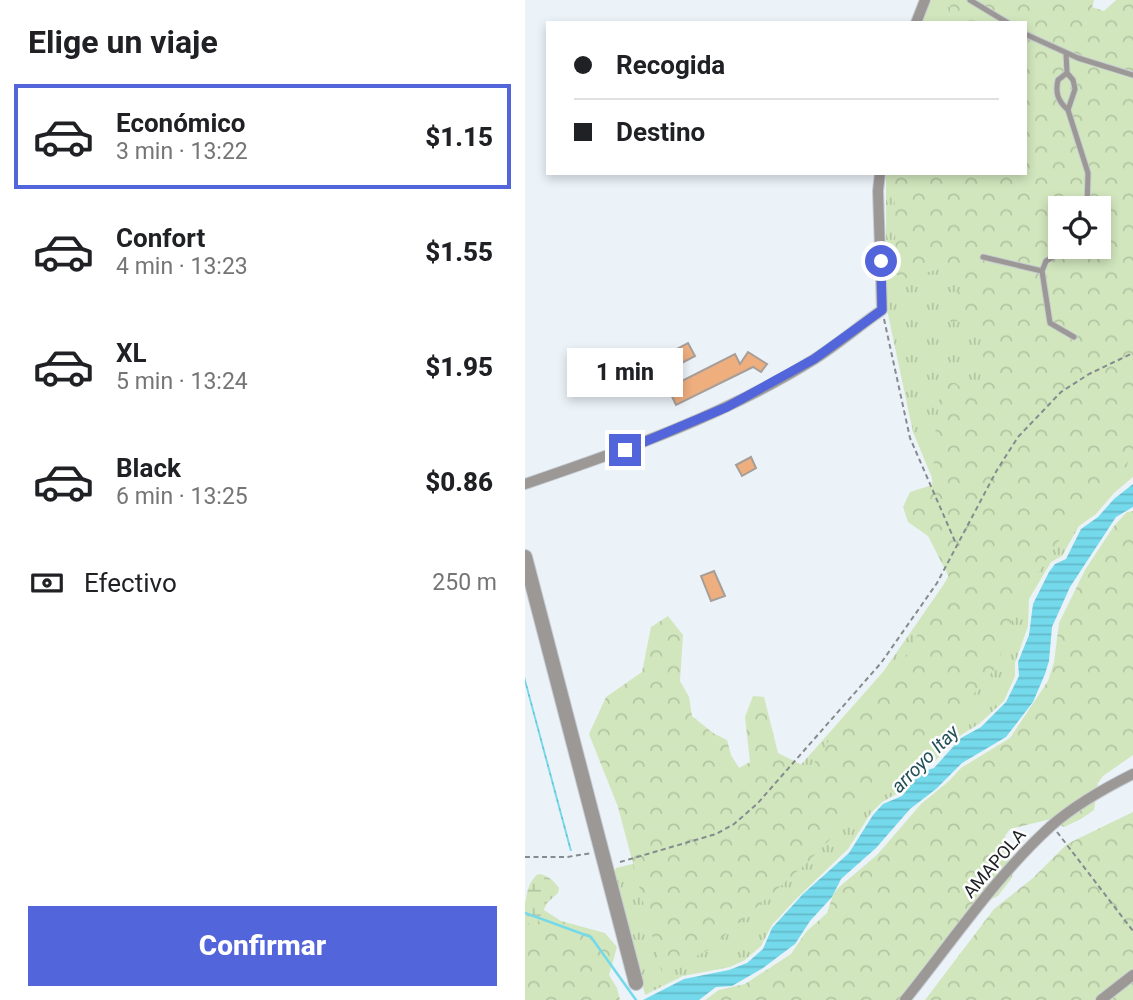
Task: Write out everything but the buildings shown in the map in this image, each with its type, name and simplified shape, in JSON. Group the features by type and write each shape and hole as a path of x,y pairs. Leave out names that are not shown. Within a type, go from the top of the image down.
{"street":[{"path":"917,21 925,0"},
{"path":"525,484 625,450 727,407 814,359 882,310 880,175"},
{"path":"525,557 636,983"},
{"name":"AMAPOLA","path":"905,1000 995,886 1052,825 1133,774"},
{"path":"1101,1000 1133,975"}],"lane":[{"path":"970,0 1005,21"},
{"path":"1027,35 1113,71 1133,75"},
{"path":"1066,53 1067,73 1073,80 1075,89 1068,110"},
{"path":"1067,73 1058,80 1056,86 1059,100 1068,110 1088,173 1087,196"},
{"path":"983,257 1042,271"},
{"path":"1048,259 1042,271 1051,323 1074,337"}],"path":[{"path":"882,310 911,438 958,547"},
{"path":"620,862 716,834 734,824 757,804 881,663 937,583 975,510 1018,437 1061,392 1089,374 1133,353"},
{"path":"1052,825 1133,931"},
{"path":"525,858 567,857 603,852"}],"green space":[{"path":"927,0 954,0 993,21 921,21"},
{"path":"951,0 1094,0 1092,7 1104,11 1116,0 1133,0 1133,456 1064,533 1019,600 997,666 952,720 901,767 809,861 708,950 662,973 618,807 589,734 606,697 642,672 651,627 668,616 683,635 680,681 689,697 692,716 713,733 727,740 731,755 739,768 750,762 745,717 753,696 764,697 778,753 810,769 833,734 878,691 907,654 933,606 951,581 928,536 908,522 903,507 910,492 932,485 934,460 926,450 927,442 934,437 936,431 941,383 955,383 977,399 983,361 982,330 973,319 951,322 949,316 949,306 966,284 965,277 953,265 903,279 896,274 894,175 1027,175 1027,21 951,21"},
{"path":"1103,71 1133,346 954,531 913,432 886,305 886,175 1027,175 1027,170"},
{"path":"1133,358 1133,477 1114,493 1096,514 1079,526 1062,556 1051,562 1029,599 1028,626 1015,663 1015,676 1004,701 979,724 961,735 934,762 923,768 900,792 882,802 871,813 848,849 796,899 772,925 761,946 745,960 730,967 683,976 645,995 614,873 616,868 690,850 768,802 883,672 944,584 962,552"},
{"path":"1133,511 1133,755 1103,776 1098,783 1094,810 1064,827 1051,819 1010,829 1005,836 1007,850 1014,864 1011,879 998,896 976,906 905,1000 705,1000 719,990 745,984 791,954 806,932 827,913 838,888 877,855 921,804 961,768 1010,738 1048,681 1054,662 1059,623 1085,570 1114,526 1127,512"},
{"path":"1133,812 1133,1000 925,1000 994,909 1033,878 1067,844"},
{"path":"538,874 550,878 559,888 558,893 547,903 536,926 525,922 525,909 530,883"},
{"path":"525,901 530,901 561,921 605,933 617,947 609,975 620,1000 525,1000"}],"water":[{"path":"1133,484 1133,507 1116,517 1070,587 1052,627 1045,674 1033,702 1006,737 962,763 936,789 910,809 876,848 841,879 832,897 810,921 795,944 763,968 732,986 716,987 699,1000 643,1000 684,979 729,970 747,963 763,949 772,928 803,894 849,853 883,804 902,796 921,772 934,768 961,738 981,727 1006,702 1019,676 1018,662 1029,635 1033,604 1049,572 1055,564 1066,559 1081,529"},
{"path":"525,677 572,851 570,851"}],"waterway":[{"path":"525,913 591,937 636,1000"}],"route":[{"path":"625,450 727,407 814,359 882,310 881,261"}],"water label":[{"name":"arroyo Itay","path":"925,759"}]}
